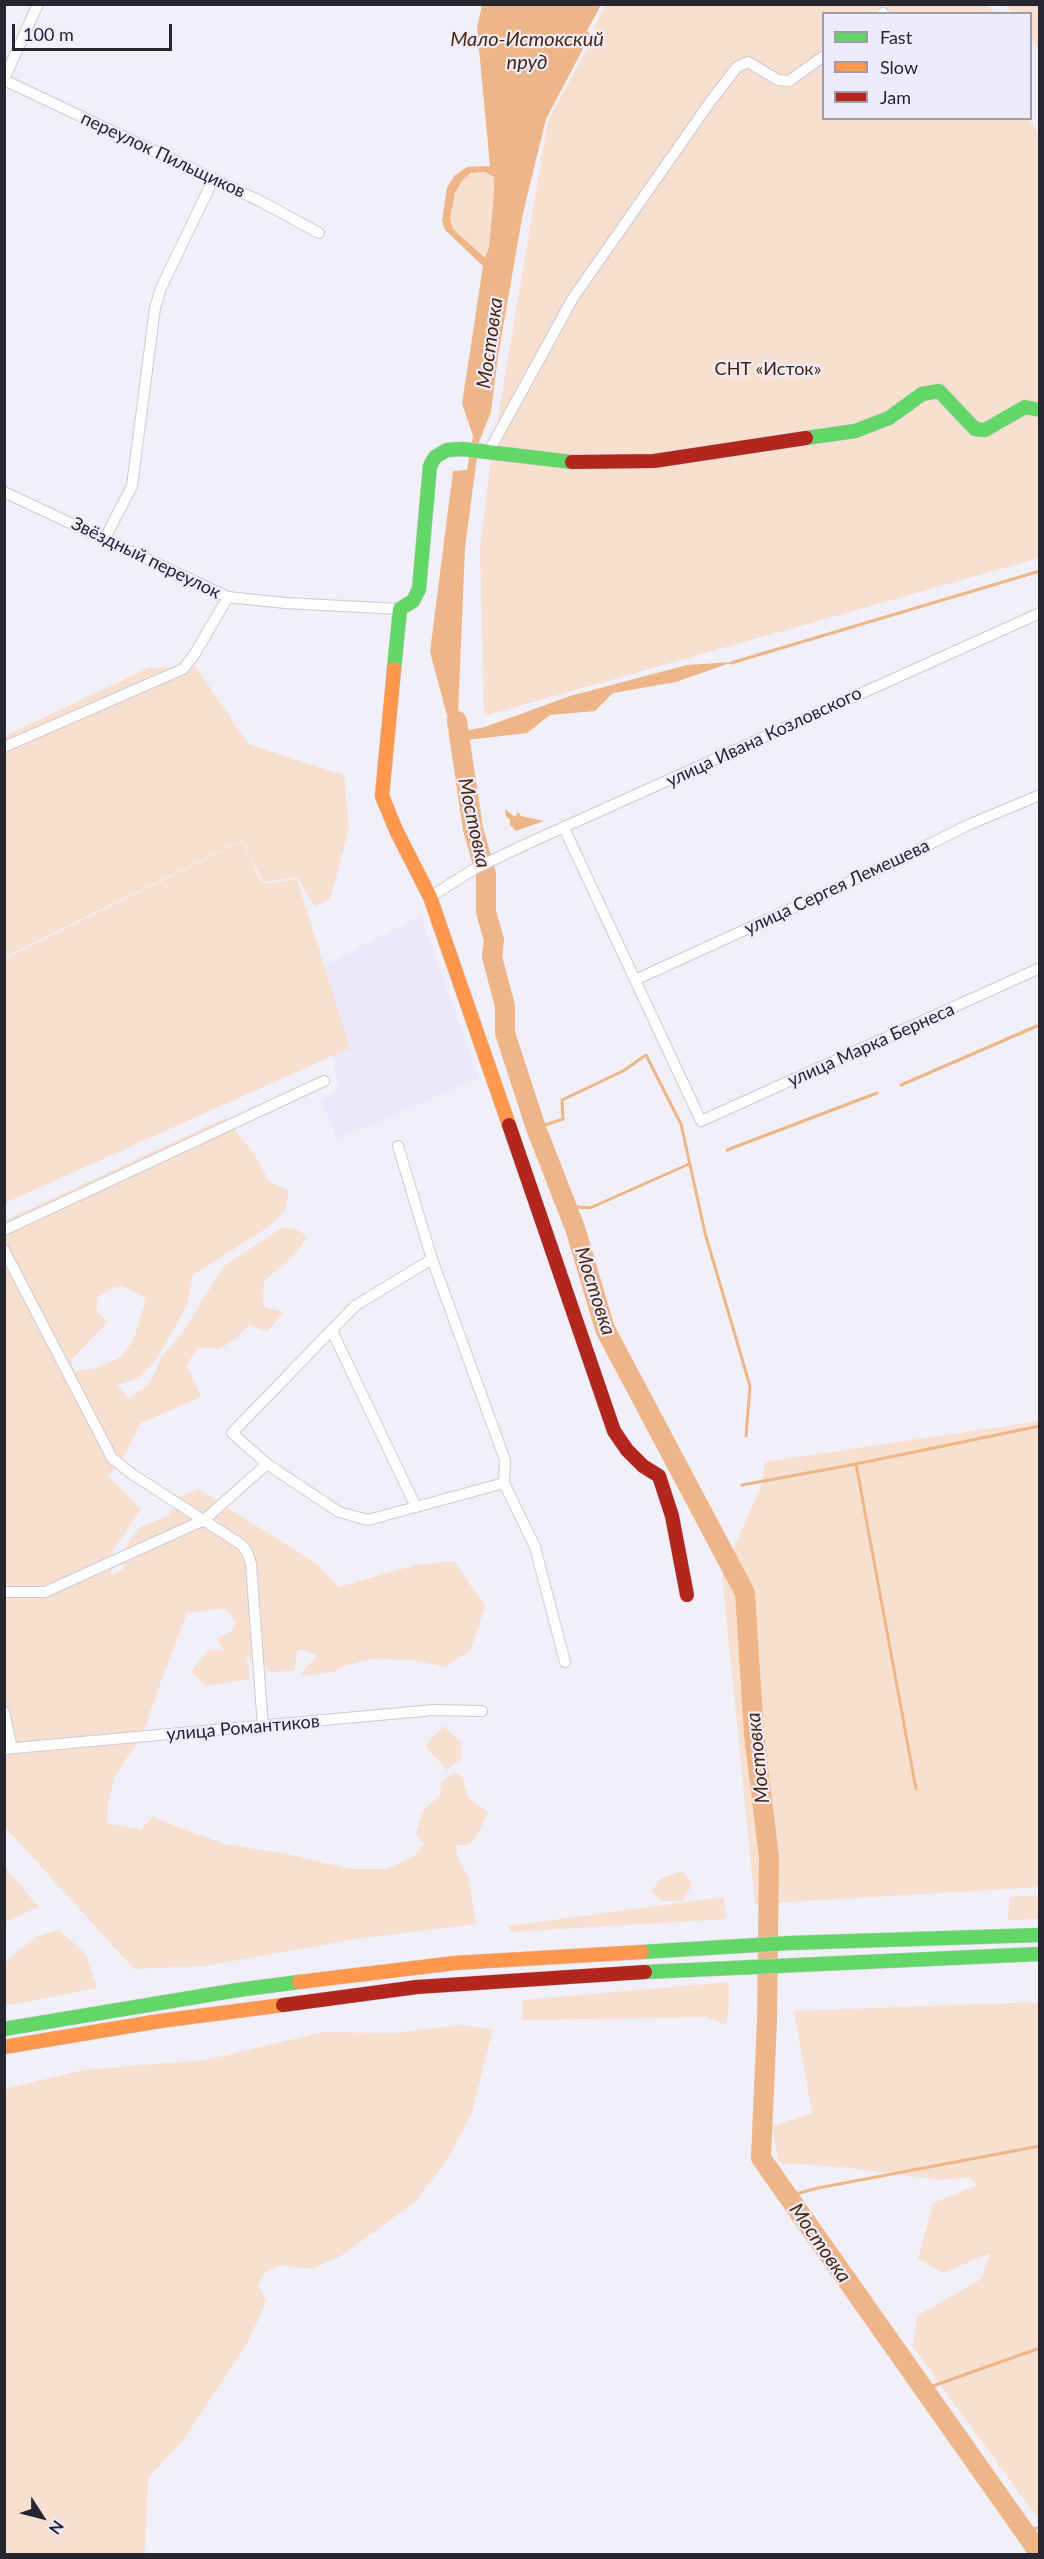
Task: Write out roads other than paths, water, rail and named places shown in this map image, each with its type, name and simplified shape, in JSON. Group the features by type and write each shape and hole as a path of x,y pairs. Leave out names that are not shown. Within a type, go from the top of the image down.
{"main road":[{"path":"687,1595 672,1516 659,1476 627,1450 614,1431 430,897 396,830 382,796 400,609 413,602 418,589 430,466 435,457 447,450 462,448 585,464 654,461 855,431 889,418 922,394 939,392 975,429 986,430 1025,407 1040,410"},
{"path":"4,2028 238,1990 455,1963 790,1943 1040,1935"},
{"path":"4,2047 160,2021 417,1987 723,1967 1040,1954"}],"street":[{"path":"4,79 38,4"},
{"path":"485,450 573,298 669,159 737,68 748,62 778,80 789,81 822,57"},
{"name":"переулок Пильщиков","path":"4,79 262,202 319,233"},
{"path":"105,538 132,486 154,308 161,288 213,180"},
{"name":"Звёздный переулок","path":"4,492 228,597 267,602 400,609"},
{"path":"4,747 183,669 194,655 228,597"},
{"name":"улица Ивана Козловского","path":"430,897 476,868 1040,613"},
{"name":"улица Сергея Лемешева","path":"635,980 898,860 968,825 1040,795"},
{"path":"564,828 635,980"},
{"name":"улица Марка Бернеса","path":"635,980 702,1121 1040,968"},
{"path":"4,1230 324,1081"},
{"path":"398,1146 432,1259 505,1460 504,1483 535,1547 565,1662"},
{"path":"4,1250 112,1458 132,1474 242,1545 251,1564 263,1726"},
{"path":"432,1259 355,1306 232,1433 267,1464 339,1512 368,1520 504,1483"},
{"path":"332,1331 416,1507"},
{"path":"4,1592 45,1592 204,1520 267,1464"},
{"name":"улица Романтиков","path":"8,1748 434,1710 482,1711"},
{"path":"4,1712 8,1748"}],"water":[{"name":"Мало-Истокский пруд","path":"482,5 601,5 587,31 601,44 597,46 586,43 546,119 523,213 498,356 491,412 479,442 465,548 458,715 463,731 485,727 570,696 687,665 733,662 676,682 613,693 595,711 550,715 527,733 467,740 461,748 450,737 448,719 430,652 453,471 467,470 473,436 462,404 483,266 445,230 442,221 447,188 454,176 467,167 490,166 477,28","holes":["485,172 494,177 489,247 485,258 453,229 450,219 455,193 462,181 471,173"]},
{"path":"505,809 515,817 518,812 521,816 544,821 516,831 510,825"}],"waterway":[{"path":"731,663 1040,571"},
{"name":"Мостовка","path":"457,721 473,829 486,874 486,912 494,940 492,957 505,1006 505,1033 536,1128 575,1228 605,1329 745,1593 754,1734 769,1857 767,2020 761,2158 1040,2554"},
{"path":"901,1085 1037,1026"},
{"path":"536,1128 563,1119 562,1100 623,1071 646,1055 681,1124 705,1233 750,1386 746,1436"},
{"path":"727,1150 877,1093"},
{"path":"567,1206 590,1208 689,1164"},
{"path":"856,1464 1040,1426"},
{"path":"742,1485 856,1464 916,1789"},
{"path":"788,2196 818,2188 1040,2146"},
{"path":"924,2389 1040,2348"},
{"path":"1024,2532 1040,2527"}],"park label":[{"name":"СНТ «Исток»","path":"768,369"}]}
